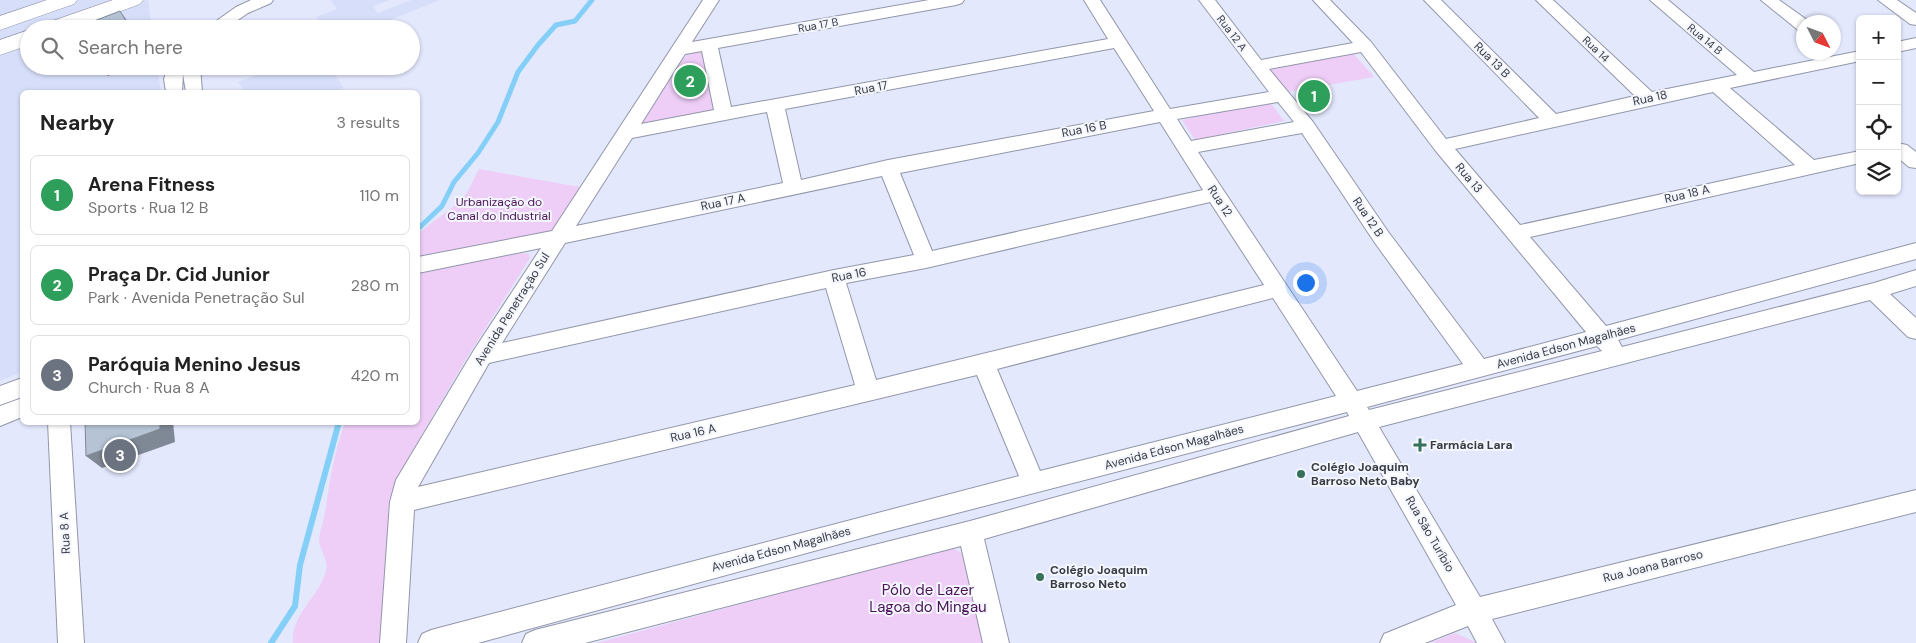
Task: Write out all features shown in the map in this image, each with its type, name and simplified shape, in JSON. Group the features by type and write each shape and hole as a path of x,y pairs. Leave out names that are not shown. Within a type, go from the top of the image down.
{"highway":[{"path":"0,23 67,0"},
{"path":"77,20 133,0"},
{"path":"0,48 20,40"}],"street":[{"path":"227,20 242,10 266,0"},
{"name":"Rua 17 B","path":"679,50 956,0"},
{"name":"Rua 12","path":"1092,0 1163,114 1352,401"},
{"name":"Rua 12 A","path":"1207,0 1257,66"},
{"name":"Rua 13","path":"1321,0 1365,46 1442,146 1618,356"},
{"name":"Rua 13 B","path":"1432,0 1553,121"},
{"name":"Rua 14","path":"1544,0 1648,99"},
{"name":"Rua 14 B","path":"1658,0 1752,78"},
{"path":"1769,0 1796,20"},
{"path":"1886,0 1916,20"},
{"name":"Avenida Penetração Sul","path":"393,643 402,502 408,480 482,356 710,1"},
{"name":"Rua 17","path":"624,133 1118,42"},
{"path":"1901,46 1916,43"},
{"path":"709,44 724,115"},
{"path":"1257,66 1365,46"},
{"name":"Rua 18","path":"1442,146 1648,99 1752,78 1846,55"},
{"name":"Rua 12 B","path":"1257,66 1307,126 1472,371 1476,394"},
{"path":"174,75 174,90"},
{"path":"192,75 194,90"},
{"path":"1716,85 1810,167"},
{"name":"Rua 16 B","path":"888,167 1163,114 1282,96"},
{"path":"775,106 793,187"},
{"path":"1186,148 1307,126"},
{"path":"1904,148 1916,162"},
{"name":"Rua 18 A","path":"1515,233 1856,158"},
{"path":"888,167 926,260"},
{"name":"Rua 17 A","path":"420,265 558,238 888,167"},
{"name":"Rua 16","path":"482,356 834,278 926,260 1215,194"},
{"name":"Avenida Edson Magalhães","path":"431,643 880,522 1472,371 1916,251"},
{"path":"834,278 868,392"},
{"name":"Avenida Edson Magalhães","path":"535,643 883,555 1364,421 1476,394 1874,291 1916,278"},
{"path":"1034,484 984,364 1278,289"},
{"path":"1874,291 1916,331"},
{"name":"Rua 16 A","path":"402,502 984,364"},
{"path":"0,396 20,388"},
{"name":"Rua São Turíbio","path":"1352,401 1492,643"},
{"path":"0,416 20,408"},
{"name":"Rua 8 A","path":"59,425 71,643"},
{"name":"Rua Joana Barroso","path":"1393,643 1474,611 1916,501"},
{"path":"880,522 883,555"},
{"path":"970,532 996,643"}],"shaded area":[{"path":"0,0 148,0 151,20 20,20 20,75 158,75 161,90 20,90 20,373 0,381"},
{"path":"330,0 390,0 373,6 378,13 411,0 440,0 390,20 318,20 316,17 337,9"},
{"path":"256,75 335,75 344,88 338,90 244,90 238,82"}],"green space":[{"path":"704,50 718,110 641,124 688,52"},
{"path":"1352,52 1374,77 1282,93 1265,69"},
{"path":"1269,101 1284,121 1195,140 1182,120"},
{"name":"Urbanização do Canal do Industrial","path":"479,169 580,187 553,231 542,237 420,261 420,232 460,202"},
{"name":"Urbanização do Canal do Industrial","path":"522,253 529,254 530,258 466,359 411,453 392,493 388,511 390,546 382,643 293,643 296,623 318,589 326,571 327,566 319,538 335,456 344,425 420,425 420,270"},
{"name":"Pólo de Lazer Lagoa do Mingau","path":"951,547 963,554 985,643 597,643"},
{"path":"1455,633 1477,643 1430,643"}],"building":[{"path":"120,11 126,20 97,20"},
{"path":"85,425 160,425 160,429 86,456"}],"waterway":[{"path":"420,227 442,206 454,182 478,153 498,122 518,72 538,45 556,25 575,21 592,0"},
{"path":"271,643 295,606 300,565 338,425"}],"place":[{"name":"Praça Dr. Cid Junior","path":"690,81"},
{"name":"Arena Fitness","path":"1314,96"},
{"name":"Farmácia Lara","path":"1420,445"},
{"name":"Paróquia Menino Jesus","path":"120,455"},
{"name":"Colégio Joaquim Barroso Neto Baby","path":"1301,474"},
{"name":"Colégio Joaquim Barroso Neto","path":"1040,577"}]}
